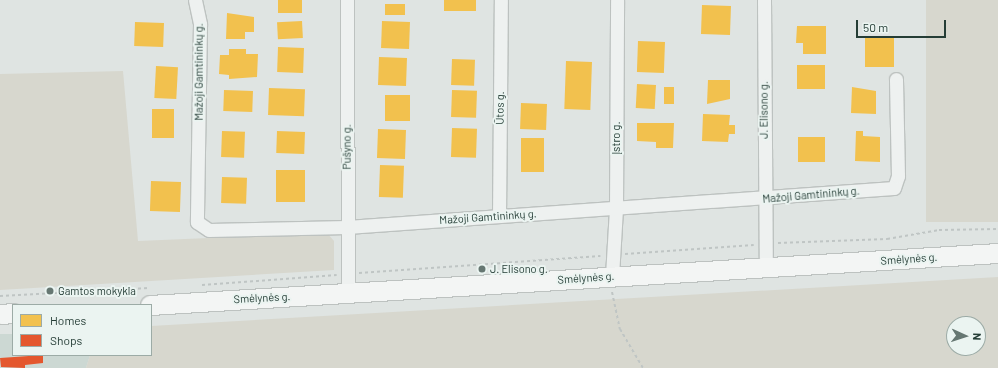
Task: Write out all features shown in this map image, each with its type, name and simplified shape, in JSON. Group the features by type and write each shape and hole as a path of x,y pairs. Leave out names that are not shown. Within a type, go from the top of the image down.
{"highway":[{"name":"Smėlynės g.","path":"150,297 348,294 612,276 998,253"},
{"path":"0,314 12,313"}],"street":[{"name":"Mažoji Gamtininkų g.","path":"195,0 200,24 197,222 209,230 347,227 894,188 898,176 896,79"},
{"name":"Pušyno g.","path":"347,0 348,294"},
{"name":"Ūtos g.","path":"499,216 501,0"},
{"name":"Įstro g.","path":"612,276 611,255 616,209 617,0"},
{"name":"J. Elisono g.","path":"764,0 764,244 766,268"}],"path":[{"path":"198,285 764,244 887,239 912,233 998,229"},
{"path":"612,276 620,330 643,368"},
{"path":"0,296 150,297"}],"shaded area":[{"path":"926,0 998,0 998,222 926,222"},
{"path":"123,71 138,241 327,233 334,241 334,270 0,290 0,74"},
{"path":"998,277 998,368 86,368 90,356 152,356 152,326"},
{"path":"0,334 12,334 12,356 90,356 86,368 0,368"}],"building: Homes":[{"path":"278,0 302,0 302,13 278,13"},
{"path":"444,0 476,0 476,11 444,11"},
{"path":"385,4 405,4 405,15 385,15"},
{"path":"702,5 731,6 730,35 701,34"},
{"path":"227,13 254,17 254,32 245,32 245,39 226,39"},
{"path":"302,21 303,38 278,39 277,22"},
{"path":"382,21 410,22 409,49 381,48"},
{"path":"135,22 164,23 163,47 134,46"},
{"path":"797,26 826,26 826,54 803,54 803,43 796,43"},
{"path":"865,36 894,36 894,67 865,67"},
{"path":"638,41 665,42 664,73 637,72"},
{"path":"278,47 304,48 303,73 277,72"},
{"path":"229,49 246,49 246,54 258,54 257,77 229,79 229,75 219,74 220,55 229,55"},
{"path":"379,57 407,58 406,86 378,85"},
{"path":"452,59 475,60 474,86 451,85"},
{"path":"566,61 592,62 590,110 564,109"},
{"path":"797,65 825,65 825,89 797,89"},
{"path":"156,66 178,67 176,99 154,98"},
{"path":"708,80 730,80 730,99 707,104"},
{"path":"637,84 656,85 655,109 636,108"},
{"path":"664,87 674,87 674,104 664,104"},
{"path":"852,87 876,91 876,114 851,113"},
{"path":"269,88 305,89 304,116 268,115"},
{"path":"224,90 253,91 252,112 223,111"},
{"path":"452,90 477,91 476,118 451,117"},
{"path":"385,95 410,95 410,121 385,121"},
{"path":"521,103 547,104 546,130 520,129"},
{"path":"152,109 174,109 174,138 152,138"},
{"path":"703,114 730,115 729,125 735,125 735,134 729,134 728,142 702,141"},
{"path":"637,123 674,123 673,148 656,148 656,142 637,141"},
{"path":"452,128 477,129 476,158 451,157"},
{"path":"378,129 406,130 405,159 377,158"},
{"path":"222,131 245,132 244,158 221,157"},
{"path":"277,131 305,132 304,154 276,153"},
{"path":"856,131 863,131 863,136 880,137 880,162 855,161"},
{"path":"798,137 825,137 825,162 798,162"},
{"path":"521,138 544,138 544,172 521,172"},
{"path":"380,165 404,166 403,198 379,197"},
{"path":"276,170 305,170 305,202 276,202"},
{"path":"222,177 247,178 246,204 221,203"},
{"path":"151,181 181,182 180,212 150,211"}],"building: Shops":[{"path":"43,356 43,363 25,365 25,368 1,367 0,358"}],"place":[{"name":"J. Elisono g.","path":"482,269"},
{"name":"Gamtos mokykla","path":"50,291"}]}
